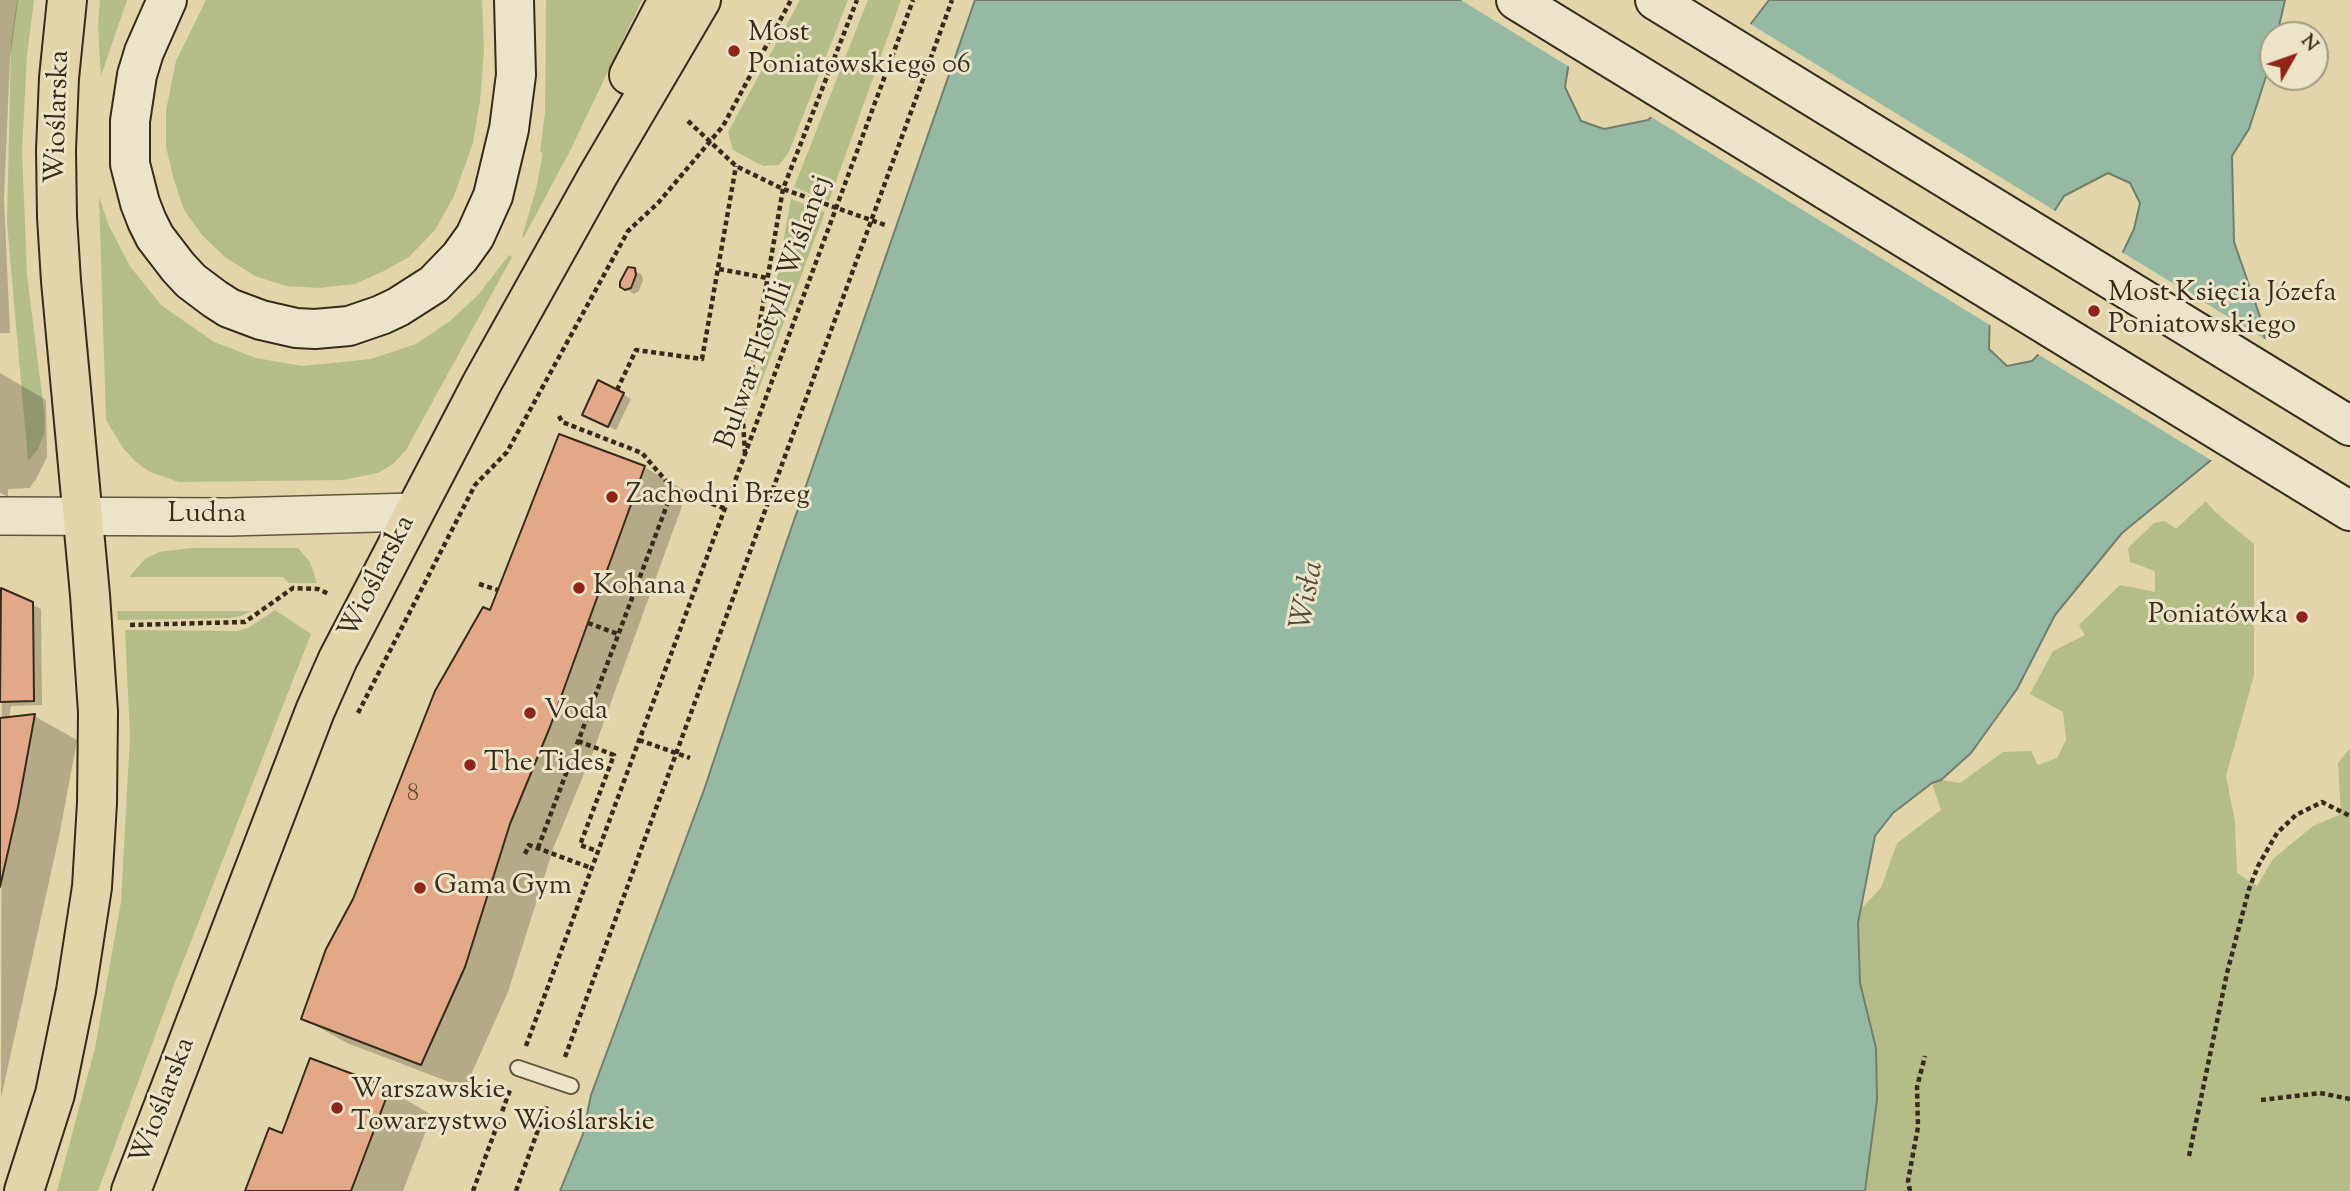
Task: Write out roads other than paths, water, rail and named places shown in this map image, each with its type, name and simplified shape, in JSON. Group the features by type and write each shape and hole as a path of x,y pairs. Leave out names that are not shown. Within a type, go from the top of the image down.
{"main road":[{"name":"Wioślarska","path":"24,1191 55,1094 76,991 92,887 97,803 98,712 57,217 58,114 67,0"},
{"path":"167,0 144,52 137,75 130,121 130,164 139,203 155,237 178,267 204,291 229,308 279,325 315,329 349,326 381,315 434,284 460,257 479,229 493,196 509,129 516,75 514,0"},
{"path":"597,177 631,71 668,0"},
{"name":"Wioślarska","path":"131,1191 315,711 362,608 597,177 701,0"},
{"path":"1516,0 2350,511"},
{"path":"1655,0 2350,426"}],"street":[{"name":"Ludna","path":"0,516 229,517 413,512"}],"lane":[{"path":"518,1068 571,1086"}],"water":[{"name":"Wisła","path":"975,0 1582,0 1576,18 1565,87 1581,121 1604,129 1648,120 1740,38 1769,0 2285,0 2280,21 2259,21 2259,91 2261,91 2249,129 2232,156 2234,242 2264,328 2266,369 2221,452 2122,533 2055,615 2017,689 1971,753 1941,780 1932,783 1893,813 1875,836 1858,923 1860,983 1876,1048 1877,1100 1865,1191 560,1191 583,1134 591,1095 704,790 783,552","holes":["2108,173 2130,183 2140,203 2134,229 2109,281 2032,361 2007,366 1989,349 1990,311 2064,196"]}],"place":[{"name":"Most Poniatowskiego 06","path":"734,51"},
{"name":"Most Księcia Józefa Poniatowskiego","path":"2094,311"},
{"name":"Zachodni Brzeg","path":"612,497"},
{"name":"Kohana","path":"579,588"},
{"name":"Poniatówka","path":"2302,617"},
{"name":"Voda","path":"530,713"},
{"name":"The Tides","path":"470,765"},
{"name":"Gama Gym","path":"420,888"},
{"name":"Warszawskie Towarzystwo Wioślarskie","path":"337,1108"}]}
